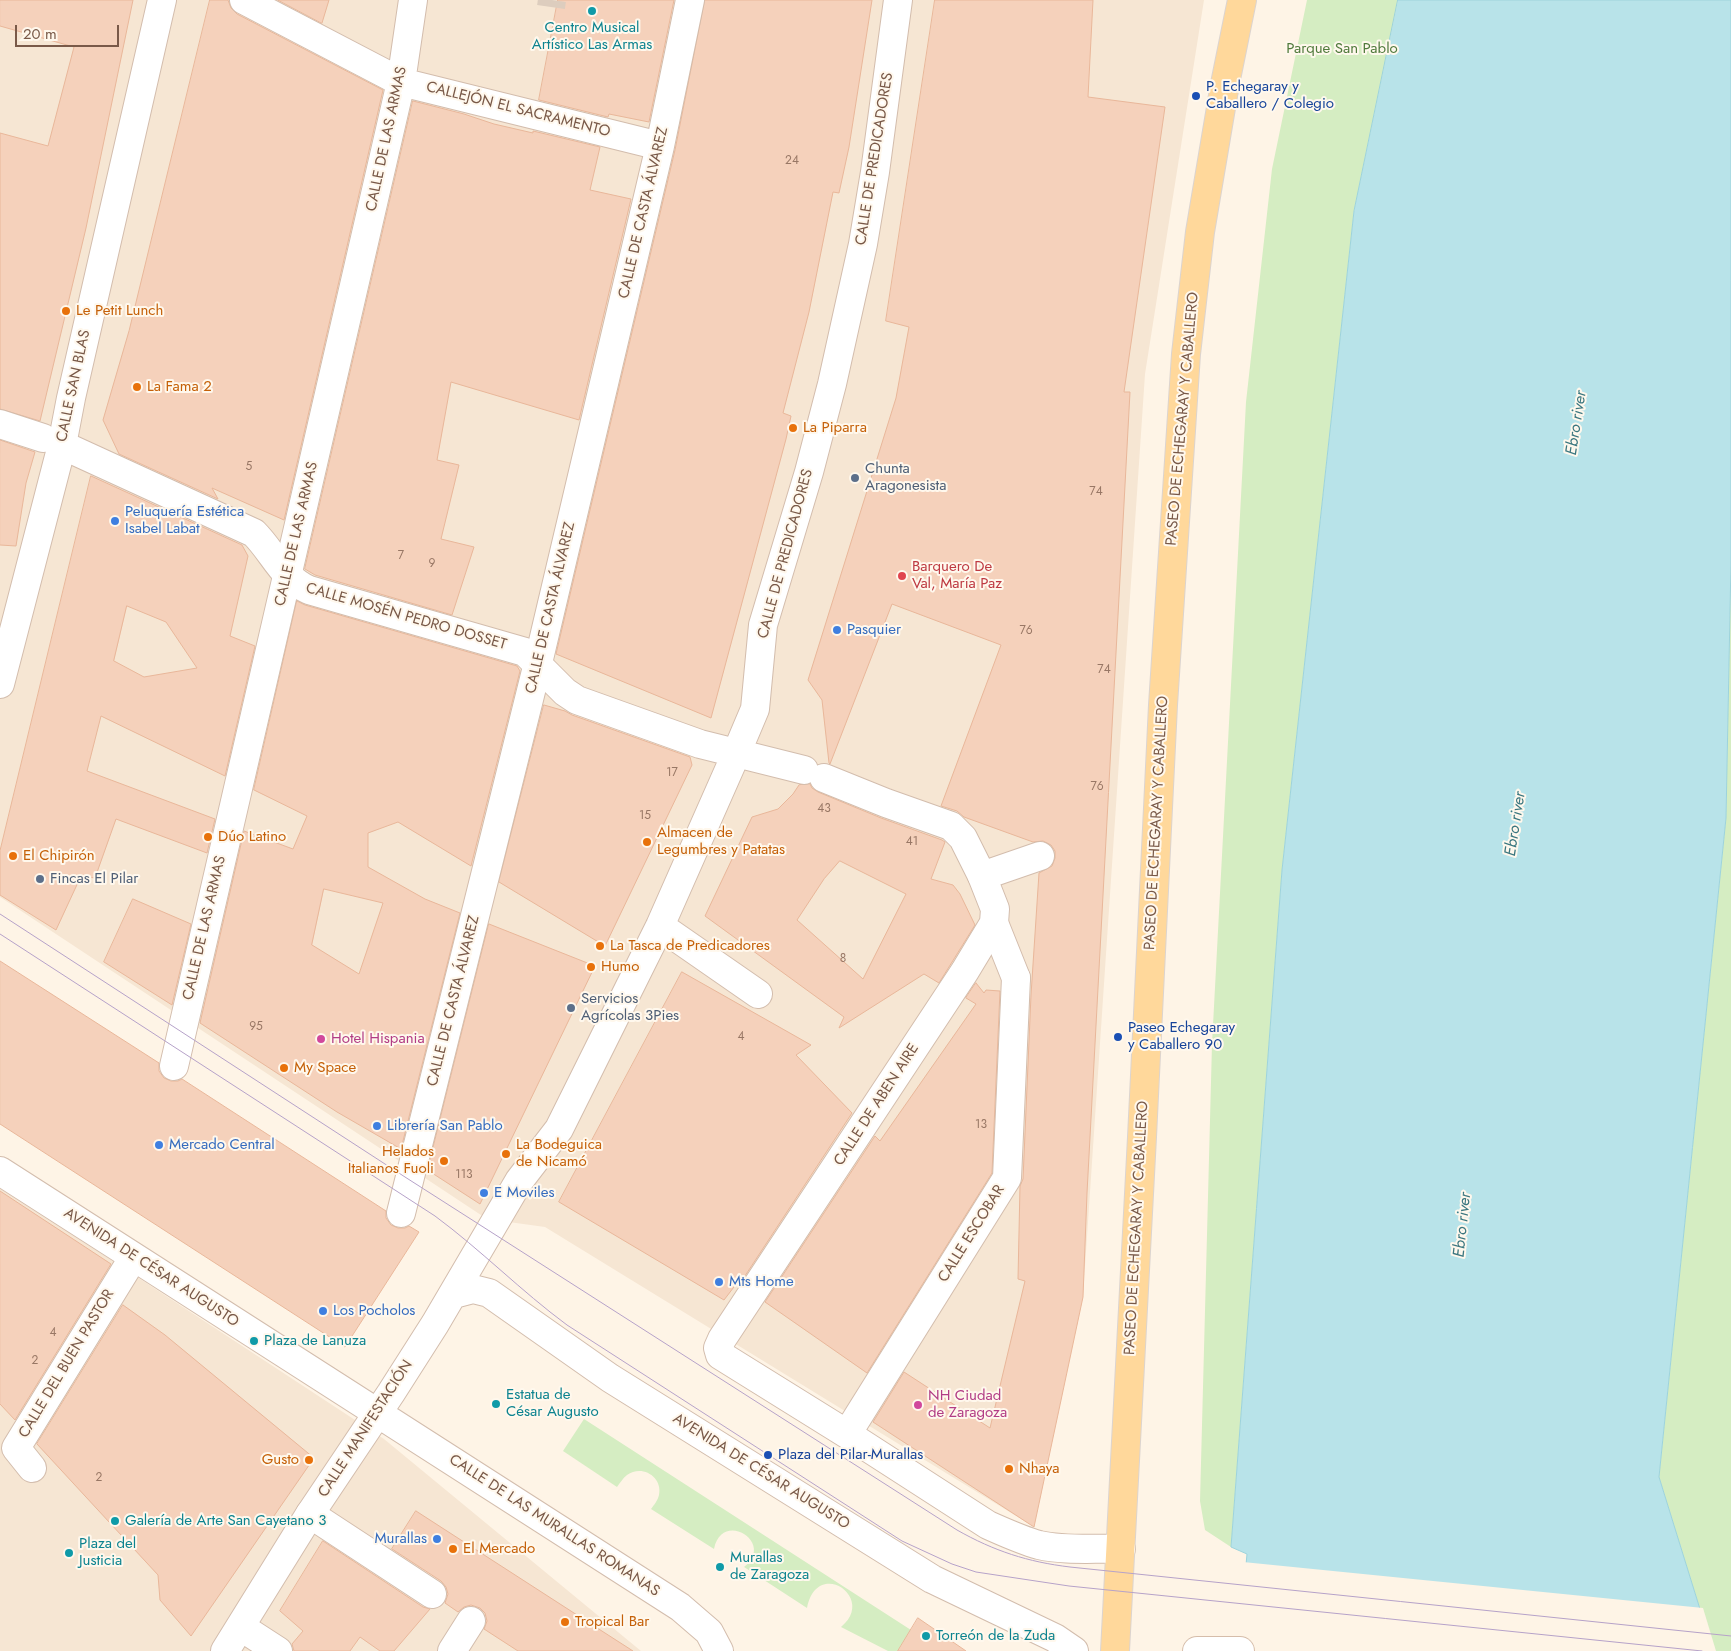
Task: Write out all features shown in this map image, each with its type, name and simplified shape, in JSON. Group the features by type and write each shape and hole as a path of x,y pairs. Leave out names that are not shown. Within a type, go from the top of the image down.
{"main road":[{"name":"PASEO DE ECHEGARAY Y CABALLERO","path":"1115,1651 1163,705 1186,354 1200,232 1225,84 1242,0"}],"street":[{"name":"CALLE SAN BLAS","path":"0,684 52,442 70,398 162,0"},
{"name":"CALLEJÓN EL SACRAMENTO","path":"244,0 401,82 660,146"},
{"name":"CALLE DE LAS ARMAS","path":"174,1066 401,82 413,0"},
{"name":"CALLE DE CASTA ÁLVAREZ","path":"401,1213 538,664 660,146 690,0"},
{"name":"CALLE DE PREDICADORES","path":"490,1231 520,1181 560,1129 660,926 754,709 763,625 809,472 832,384 861,253 875,172 898,0"},
{"name":"CALLE MOSÉN PEDRO DOSSET","path":"0,424 52,442 254,533 263,542 280,568 296,584 309,590 525,652 565,692 577,700 700,744 736,754"},
{"path":"736,754 814,774 886,803 951,826 963,838 982,876 995,909 994,923"},
{"path":"982,876 1040,856"},
{"name":"CALLE DE ABEN AIRE","path":"847,1434 720,1355 724,1337 965,971 994,923"},
{"name":"CALLE ESCOBAR","path":"847,1434 1007,1178 1016,978 994,923"},
{"path":"660,926 758,994"},
{"name":"AVENIDA DE CÉSAR AUGUSTO","path":"0,1172 378,1413"},
{"name":"CALLE MANIFESTACIÓN","path":"225,1651 310,1514 378,1413 454,1294 490,1231"},
{"name":"CALLE DEL BUEN PASTOR","path":"32,1468 16,1448 133,1258"},
{"name":"AVENIDA DE CÉSAR AUGUSTO","path":"454,1294 474,1289 489,1293 610,1378 932,1579 1055,1638 1074,1651"},
{"name":"CALLE DE LAS MURALLAS ROMANAS","path":"378,1413 680,1606 709,1632 719,1651"},
{"path":"847,1434 988,1525 1012,1536 1053,1547 1121,1549"},
{"path":"310,1514 432,1594"},
{"path":"452,1651 471,1621"},
{"path":"241,1627 278,1651"},
{"path":"1197,1651 1235,1651"}],"shaded area":[{"path":"0,0 1204,0 1145,374 1083,1296 1034,1527 545,1227 487,1219 0,897"},
{"path":"0,1187 384,1439 641,1651 0,1651"}],"green space":[{"name":"Parque San Pablo","path":"1307,0 1398,0 1354,211 1282,870 1231,1547 1205,1530 1200,1501 1212,1044 1246,402 1272,169"},
{"path":"1731,561 1731,1651 1713,1651 1659,1477 1726,818"},
{"path":"584,1419 911,1630 898,1651 888,1651 841,1627 850,1616 852,1605 849,1595 841,1588 832,1584 822,1585 813,1593 807,1608 744,1567 752,1558 754,1548 751,1540 744,1534 735,1531 727,1532 719,1537 714,1549 651,1509 658,1499 659,1489 655,1478 650,1474 639,1471 633,1472 626,1476 617,1487 563,1451"}],"water":[{"name":"Ebro river","path":"1398,0 1731,0 1731,561 1726,818 1659,1477 1713,1651 1238,1651 1247,1554 1231,1547 1282,870 1354,211"}],"pier":[{"path":"1243,1562 1703,1608 1716,1651 1235,1651"}],"building":[{"path":"0,0 133,0 86,228 40,421 0,409 0,133 48,146 74,47 0,26"},
{"path":"210,0 228,0 231,8 237,14 383,90 284,520 212,488 218,499 119,454 103,420 129,331"},
{"path":"278,0 329,0 322,23"},
{"path":"558,0 674,0 649,122 609,114 608,117 539,100"},
{"path":"705,0 872,0 849,147 839,193 833,192 809,312 783,413 791,416 786,439 711,718 556,654 675,150"},
{"path":"935,0 1093,0 1088,97 1165,107 1124,392 1130,392 1083,1297 1034,1527 873,1422 904,1372 990,1428 1025,1281 1018,1279 1020,1186 1023,1179 1031,995 1039,873 1052,866 1055,851 1051,845 1043,841 1033,842 964,817 957,811 941,806 1001,645 892,604 830,764 822,700 808,680 896,398 909,327 886,321"},
{"path":"413,101 494,124 600,147 590,190 631,199 579,420 451,382 437,460 459,465 441,539 474,547 452,615 315,575 305,569"},
{"path":"0,440 35,452 26,483 16,546 0,545"},
{"path":"91,476 242,545 248,556 230,636 255,646 225,776 101,716 87,771 215,819 207,853 116,819 95,878 81,876 56,930 0,895 0,851","holes":["127,606 166,622 197,668 144,677 114,661"]},
{"path":"297,601 305,605 517,666 520,671 471,866 398,822 368,833 368,867 425,899 460,913 401,1149 337,1112 200,1023 244,831 293,849 307,816 254,790","holes":["324,889 383,903 359,974 312,945"]},
{"path":"544,705 690,757 692,765 605,946 499,882"},
{"path":"810,784 818,792 945,842 931,879 953,885 960,894 975,925 939,983 924,974 839,1028 844,1017 705,916 752,817 778,809 799,785","holes":["840,861 906,894 863,979 797,920 824,879"]},
{"path":"133,899 191,924 172,1005 104,962"},
{"path":"489,924 595,966 480,1204 432,1173 433,1168 429,1165"},
{"name":"Mercado Central","path":"0,961 159,1063 159,1071 164,1078 171,1081 182,1079 386,1211 386,1218 391,1225 398,1228 409,1226 419,1232 345,1347 0,1124"},
{"path":"682,972 811,1045 796,1055 852,1113 739,1285 737,1283 724,1300 559,1202"},
{"path":"976,983 984,993 986,990 1000,991 992,1173 867,1373 765,1302 875,1136 880,1141 976,1004 966,998"},
{"path":"0,1191 111,1264 15,1420 0,1404"},
{"path":"123,1305 165,1335 314,1458 191,1636 160,1600 158,1575 37,1444"},
{"path":"416,1511 633,1651 518,1651 484,1629 487,1621 485,1613 480,1608 471,1605 464,1607 458,1612 445,1603 448,1594 446,1587 441,1581 392,1549"},
{"path":"323,1541 423,1607 430,1609 394,1651 380,1651 360,1637 350,1651 294,1651 292,1644 303,1631 280,1611"},
{"name":"Torreón de la Zuda","path":"918,1618 966,1651 898,1651"}],"tunnel":[{"path":"551,7 552,0"}],"tram line":[{"path":"0,914 405,1177 957,1530 998,1550 1026,1559 1070,1567 1731,1636"},
{"path":"0,934 435,1216 567,1325 902,1541 952,1564 976,1572 1069,1586 1702,1651"}],"place":[{"name":"Centro Musical Artístico Las Armas","path":"592,11"},
{"name":"P. Echegaray y Caballero / Colegio","path":"1196,96"},
{"name":"Le Petit Lunch","path":"66,311"},
{"name":"La Fama 2","path":"137,387"},
{"name":"La Piparra","path":"793,428"},
{"name":"Chunta Aragonesista","path":"855,478"},
{"name":"Peluquería Estética Isabel Labat","path":"115,521"},
{"name":"Barquero De Val, María Paz","path":"902,576"},
{"name":"Pasquier","path":"837,630"},
{"name":"Dúo Latino","path":"208,837"},
{"name":"Almacen de Legumbres y Patatas","path":"647,842"},
{"name":"El Chipirón","path":"13,856"},
{"name":"Fincas El Pilar","path":"40,879"},
{"name":"La Tasca de Predicadores","path":"600,946"},
{"name":"Humo","path":"591,967"},
{"name":"Servicios Agrícolas 3Pies","path":"571,1008"},
{"name":"Paseo Echegaray y Caballero 90","path":"1118,1037"},
{"name":"Hotel Hispania","path":"321,1039"},
{"name":"My Space","path":"284,1068"},
{"name":"Librería San Pablo","path":"377,1126"},
{"name":"Mercado Central","path":"159,1145"},
{"name":"La Bodeguica de Nicamó","path":"506,1154"},
{"name":"Helados Italianos Fuoli","path":"444,1161"},
{"name":"E Moviles","path":"484,1193"},
{"name":"Mts Home","path":"719,1282"},
{"name":"Los Pocholos","path":"323,1311"},
{"name":"Plaza de Lanuza","path":"254,1341"},
{"name":"Estatua de César Augusto","path":"496,1404"},
{"name":"NH Ciudad de Zaragoza","path":"918,1405"},
{"name":"Plaza del Pilar-Murallas","path":"768,1455"},
{"name":"Gusto","path":"309,1460"},
{"name":"Nhaya","path":"1009,1469"},
{"name":"Galería de Arte San Cayetano 3","path":"115,1521"},
{"name":"Murallas","path":"437,1539"},
{"name":"El Mercado","path":"453,1549"},
{"name":"Plaza del Justicia","path":"69,1553"},
{"name":"Murallas de Zaragoza","path":"720,1567"},
{"name":"Tropical Bar","path":"565,1622"},
{"name":"Torreón de la Zuda","path":"926,1636"}]}
